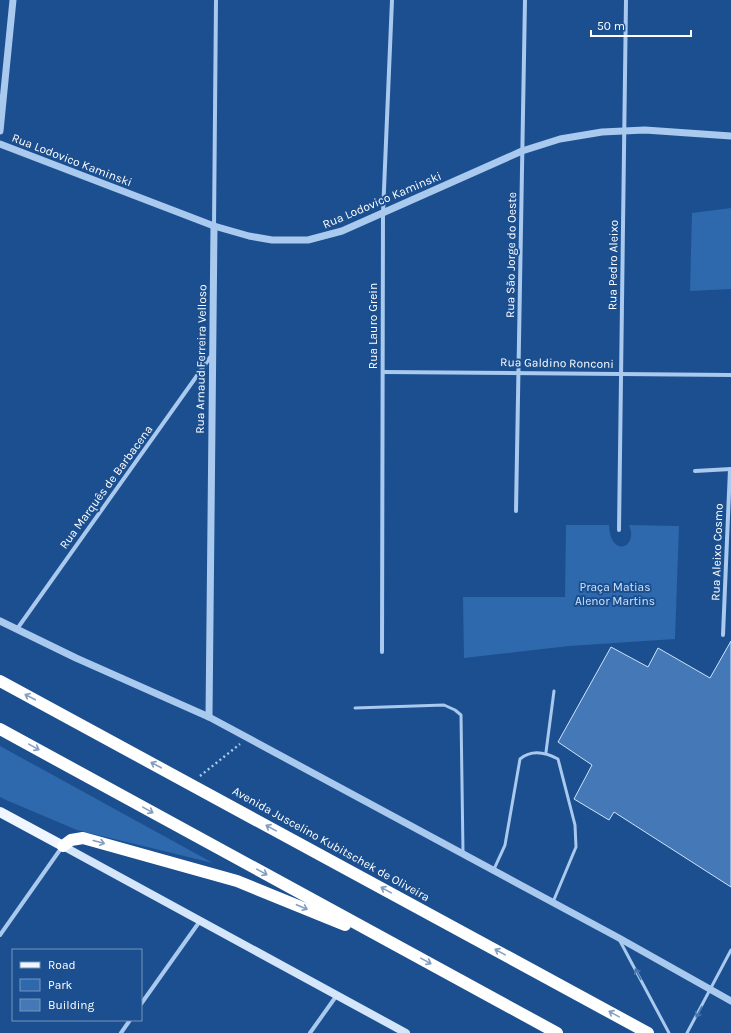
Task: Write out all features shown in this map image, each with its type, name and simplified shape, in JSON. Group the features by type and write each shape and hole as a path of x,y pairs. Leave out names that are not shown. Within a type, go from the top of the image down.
{"highway":[{"name":"Avenida Juscelino Kubitschek de Oliveira","path":"0,681 648,1033"},
{"path":"0,729 557,1033"},
{"path":"63,846 71,840 83,838 211,872 265,892 406,951"}],"main road":[{"path":"0,812 406,1033"}],"street":[{"path":"0,131 13,0"},
{"name":"Rua Arnaud Ferreira Velloso","path":"208,717 216,0"},
{"name":"Rua Lauro Grein","path":"382,652 383,213 392,0"},
{"name":"Rua São Jorge do Oeste","path":"516,511 525,0"},
{"name":"Rua Pedro Aleixo","path":"619,530 626,0"},
{"name":"Rua Lodovico Kaminski","path":"0,144 214,226 249,236 272,240 308,240 342,231 522,151 578,134 624,130 672,130 731,136"},
{"name":"Rua Marquês de Barbacena","path":"16,630 212,355"},
{"name":"Rua Galdino Ronconi","path":"383,372 731,376"},
{"path":"695,471 731,469"},
{"name":"Rua Aleixo Cosmo","path":"723,635 731,469"},
{"path":"0,621 76,658 208,717 619,938 731,1001"},
{"path":"0,935 63,846"},
{"path":"142,1003 200,921"},
{"path":"310,1033 337,995"},
{"path":"121,1033 129,1021"}],"lane":[{"path":"546,752 554,691"},
{"path":"355,708 444,705 455,710 461,715 463,854"},
{"path":"494,871 505,845 520,759 527,753 546,752 558,758 575,825 576,847 553,903"},
{"path":"619,938 669,1033"},
{"path":"688,1033 731,950"}],"path":[{"path":"191,784 247,738"}],"green space":[{"path":"731,208 731,289 690,291 692,213"},
{"name":"Praça Matias Alenor Martins","path":"566,525 609,525 614,543 618,546 627,544 630,539 631,533 629,525 679,526 675,639 569,646 464,658 463,597 565,597"},
{"path":"0,746 213,863 77,830 0,797"}],"building":[{"path":"731,641 731,887 614,812 609,820 574,799 592,765 558,742 611,647 648,667 658,648 710,678"}]}
